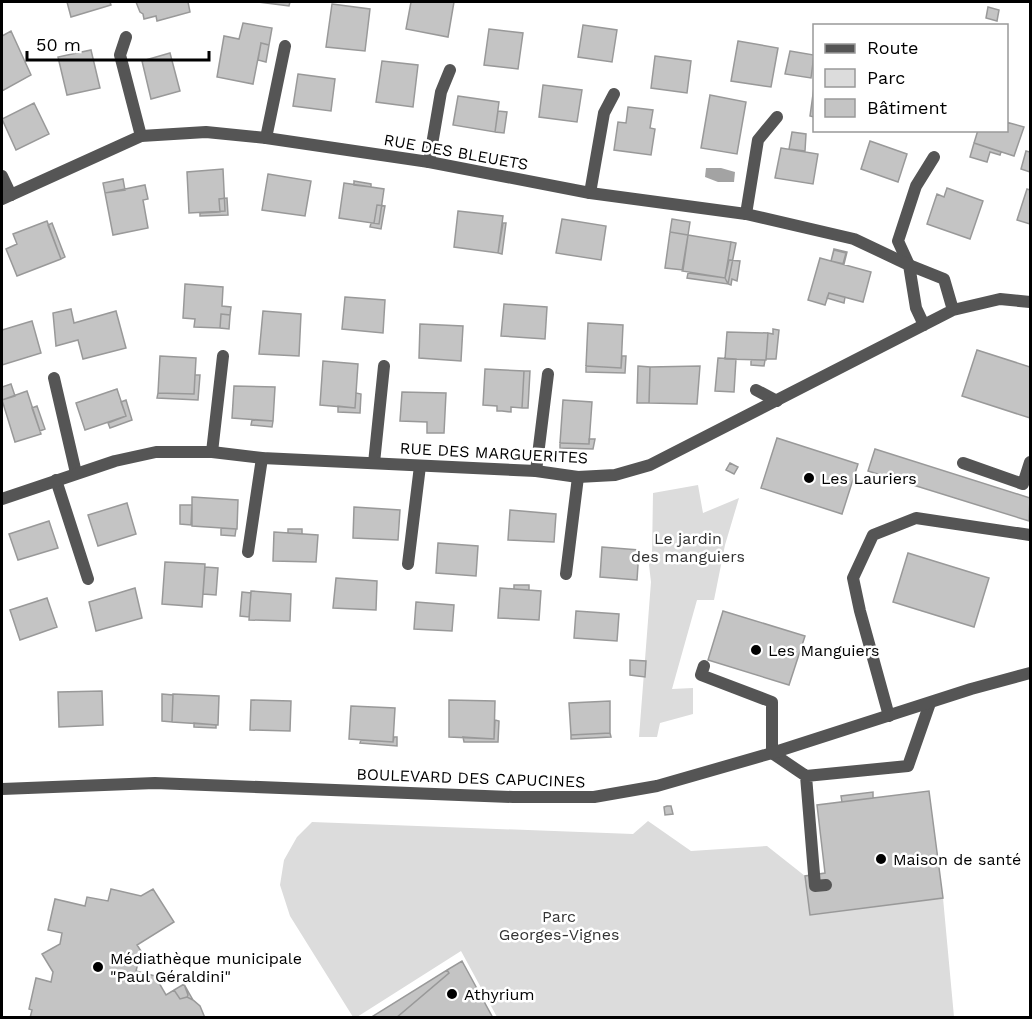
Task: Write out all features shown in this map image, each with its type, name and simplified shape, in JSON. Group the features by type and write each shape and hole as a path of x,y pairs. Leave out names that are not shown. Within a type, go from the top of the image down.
{"street":[{"path":"126,38 120,55 141,136"},
{"path":"266,138 285,46"},
{"path":"429,162 441,92 450,70"},
{"path":"590,193 604,113 614,94"},
{"path":"746,214 758,140 777,117"},
{"name":"RUE DES BLEUETS","path":"6,197 141,136 206,132 266,138 429,162 590,193 746,214 854,239 944,279 953,310"},
{"path":"924,326 916,308 909,265 898,241 916,186 933,157"},
{"path":"2,176 6,197"},
{"path":"953,310 1000,299 1030,302"},
{"name":"RUE DES MARGUERITES","path":"2,499 115,461 156,453 212,452 262,458 536,471 578,477 615,475 650,465 953,310"},
{"path":"212,452 223,356"},
{"path":"374,463 384,366"},
{"path":"536,471 548,374"},
{"path":"54,378 76,473"},
{"path":"756,390 777,401"},
{"path":"248,552 262,458"},
{"path":"963,463 1023,484 1030,462"},
{"path":"408,564 420,466"},
{"path":"566,574 578,477"},
{"path":"56,480 88,579"},
{"path":"888,716 853,578 873,535 916,518 1030,535"},
{"path":"704,666 701,675 772,702 772,753 806,776 908,766 930,703"},
{"name":"BOULEVARD DES CAPUCINES","path":"2,789 155,783 513,797 594,797 657,786 1030,673"},
{"path":"806,776 815,886 826,885"}],"green space":[{"name":"Le jardin des manguiers","path":"698,485 703,513 739,498 725,545 714,600 697,600 672,689 693,688 693,714 660,723 657,737 639,737 651,582 649,565 652,555 653,493"},
{"name":"Parc Georges-Vignes","path":"648,821 691,851 767,846 805,876 810,915 943,898 954,1017 497,1017 461,951 357,1017 353,1017 290,916 280,885 284,860 297,837 312,822 633,834"}],"shaded area":[{"path":"706,168 721,168 735,172 734,182 718,182 705,177"}],"building":[{"path":"67,2 110,2 111,5 71,17"},
{"path":"136,2 188,2 190,12 157,21 156,16 144,19"},
{"path":"258,2 290,2 289,6"},
{"path":"411,2 454,2 448,37 406,29"},
{"path":"332,4 370,9 365,51 326,47"},
{"path":"988,7 999,10 997,21 986,18"},
{"path":"243,23 272,28 269,45 261,43 253,84 217,77 224,36 239,39"},
{"path":"583,25 617,30 612,62 578,57"},
{"path":"489,29 523,33 518,69 484,65"},
{"path":"11,31 31,75 2,91 2,36"},
{"path":"738,41 778,48 771,87 731,81"},
{"path":"261,43 269,45 266,62 258,60"},
{"path":"91,50 100,88 67,95 58,57"},
{"path":"790,51 813,55 811,78 785,74"},
{"path":"170,53 180,91 151,99 142,61"},
{"path":"655,56 691,61 687,93 651,88"},
{"path":"382,61 418,65 413,107 376,102"},
{"path":"298,74 335,79 331,111 293,106"},
{"path":"543,85 582,90 577,122 539,117"},
{"path":"813,94 813,117 810,116"},
{"path":"710,95 746,102 737,154 701,148"},
{"path":"458,96 499,102 495,132 453,125"},
{"path":"34,103 49,134 16,150 2,119"},
{"path":"628,107 653,110 650,128 655,129 651,155 614,150 618,122 626,123"},
{"path":"498,111 507,112 504,133 495,132"},
{"path":"1008,123 1024,127 1014,156 974,143 977,132 1008,132"},
{"path":"792,132 806,134 805,151 789,149"},
{"path":"870,141 907,154 898,182 861,169"},
{"path":"974,143 1001,152 1000,155 990,152 987,162 970,157"},
{"path":"781,148 818,154 813,184 775,178"},
{"path":"1026,151 1030,152 1030,172 1021,169"},
{"path":"223,169 225,211 189,213 187,172"},
{"path":"268,174 311,181 305,216 262,210"},
{"path":"123,179 125,190 105,193 103,183"},
{"path":"354,181 371,184 371,187 354,185"},
{"path":"344,183 384,189 379,224 339,218"},
{"path":"145,185 148,199 143,200 148,228 113,235 105,193"},
{"path":"947,188 983,201 970,239 927,224 937,194 944,197"},
{"path":"1027,189 1030,190 1030,224 1017,220"},
{"path":"227,198 228,215 200,216 200,213 220,212 219,199"},
{"path":"377,205 385,206 381,229 370,227 371,223 374,223"},
{"path":"458,211 503,216 498,253 454,247"},
{"path":"562,219 606,226 601,260 556,253"},
{"path":"672,219 690,222 688,235 670,232"},
{"path":"47,221 61,259 17,276 6,249 17,244 13,234"},
{"path":"52,223 65,257 61,259 48,225"},
{"path":"503,223 506,223 502,254 498,253"},
{"path":"670,232 688,235 683,270 665,268"},
{"path":"688,235 731,242 725,278 682,271"},
{"path":"731,242 736,243 728,284 687,278 688,273 725,278"},
{"path":"834,249 847,252 844,264 831,261"},
{"path":"834,250 846,253 843,264 831,261"},
{"path":"820,258 871,272 863,302 829,293 825,305 808,300"},
{"path":"729,260 740,261 737,281 732,279 731,285 725,278"},
{"path":"185,284 223,287 222,306 231,307 230,315 221,314 220,328 194,327 195,319 183,318"},
{"path":"829,293 845,297 844,303 827,298"},
{"path":"345,297 385,300 383,333 342,329"},
{"path":"504,304 547,307 545,339 501,336"},
{"path":"71,309 74,323 116,311 126,348 83,359 78,340 56,346 53,313"},
{"path":"263,311 301,314 299,356 259,354"},
{"path":"221,314 230,315 229,329 220,328"},
{"path":"32,321 41,353 2,365 2,330"},
{"path":"588,323 623,325 621,368 586,366"},
{"path":"420,324 463,326 461,361 419,358"},
{"path":"773,329 779,330 776,359 766,359 768,333 773,334"},
{"path":"727,332 768,333 766,360 725,359"},
{"path":"977,350 1030,367 1030,418 962,396"},
{"path":"160,356 196,358 194,394 158,393"},
{"path":"622,356 626,356 625,373 586,372 586,366 621,368"},
{"path":"718,358 736,359 734,392 715,391"},
{"path":"751,360 765,360 764,366 751,365"},
{"path":"323,361 358,364 355,408 320,405"},
{"path":"638,366 650,367 649,403 637,403"},
{"path":"700,366 697,404 649,403 650,367"},
{"path":"485,369 524,371 522,408 511,407 511,412 497,411 497,406 483,405"},
{"path":"524,371 530,371 528,408 522,408"},
{"path":"195,375 200,375 198,400 157,398 158,393 194,394"},
{"path":"11,384 15,396 2,400 2,387"},
{"path":"234,386 275,387 273,421 232,418"},
{"path":"117,389 126,416 85,430 76,403"},
{"path":"27,391 41,434 15,442 2,400"},
{"path":"402,392 446,393 444,433 427,433 427,422 400,421"},
{"path":"356,393 361,394 360,413 338,412 338,406 355,408"},
{"path":"126,400 132,420 110,428 108,423 126,416 121,402"},
{"path":"563,400 592,402 589,444 560,443"},
{"path":"37,406 45,429 40,431 32,408"},
{"path":"252,420 273,421 272,427 251,425"},
{"name":"Les Lauriers","path":"777,438 858,464 842,514 761,488"},
{"path":"589,439 595,439 593,449 560,448 560,443 589,444"},
{"path":"875,449 1030,498 1029,521 868,471"},
{"path":"730,463 738,467 734,474 726,470"},
{"path":"192,497 238,500 237,529 192,526"},
{"path":"127,503 136,534 98,546 88,515"},
{"path":"180,505 192,505 191,525 180,524"},
{"path":"354,507 400,510 398,540 353,538"},
{"path":"510,510 556,514 554,542 508,540"},
{"path":"49,521 58,548 18,560 9,534"},
{"path":"221,528 236,529 235,536 221,535"},
{"path":"288,529 302,529 302,534 288,533"},
{"path":"274,532 318,535 316,562 273,561"},
{"path":"438,543 478,546 476,576 436,573"},
{"path":"602,547 639,550 637,580 600,577"},
{"path":"908,553 989,578 974,627 893,602"},
{"path":"165,562 205,564 202,607 162,604"},
{"path":"205,567 218,568 216,595 203,594"},
{"path":"336,578 377,581 376,610 333,608"},
{"path":"514,585 529,585 529,590 514,589"},
{"path":"135,588 142,618 96,631 89,602"},
{"path":"500,588 541,591 539,620 498,618"},
{"path":"251,591 291,594 290,621 249,620"},
{"path":"242,592 251,593 249,617 240,616"},
{"path":"47,598 57,627 20,640 10,610"},
{"path":"416,602 454,605 452,631 414,629"},
{"path":"576,611 619,614 617,641 574,638"},
{"name":"Les Manguiers","path":"723,611 805,636 789,685 708,660"},
{"path":"630,660 646,661 645,677 630,675"},
{"path":"102,691 103,725 59,727 58,692"},
{"path":"162,694 173,695 172,722 162,721"},
{"path":"173,694 219,696 218,725 172,722"},
{"path":"251,700 291,701 290,731 250,730"},
{"path":"449,700 495,701 494,739 449,737"},
{"path":"610,701 610,733 571,735 569,703"},
{"path":"351,706 395,708 393,742 349,739"},
{"path":"495,720 499,721 498,742 464,742 463,737 494,739"},
{"path":"194,723 216,725 216,728 194,727"},
{"path":"610,733 611,737 571,739 571,735"},
{"path":"394,737 397,737 397,746 360,743 361,740 393,742"},
{"name":"Maison de santé","path":"929,791 943,898 810,915 805,876 825,873 817,805"},
{"path":"873,792 873,798 842,802 841,796"},
{"path":"671,806 673,814 665,815 664,807"},
{"path":"111,889 141,896 153,889 174,922 137,945 141,951 136,971 155,976 166,995 174,990 180,999 187,997 193,1000 200,1006 205,1018 30,1018 32,1010 29,1009 36,978 51,982 53,972 42,954 60,944 62,933 48,930 55,899 85,906 87,897 108,901"},
{"name":"Athyrium","path":"462,961 493,1018 396,1018 449,973 447,970"},
{"path":"447,970 449,973 396,1018 370,1018"},
{"path":"184,984 188,995 180,999 174,990"},
{"path":"184,984 193,1000 187,997 180,999 174,990"}],"place":[{"name":"Les Lauriers","path":"809,478"},
{"name":"Les Manguiers","path":"756,650"},
{"name":"Maison de santé","path":"881,859"},
{"name":"Médiathèque municipale \"Paul Géraldini\"","path":"98,967"},
{"name":"Athyrium","path":"452,994"}]}
